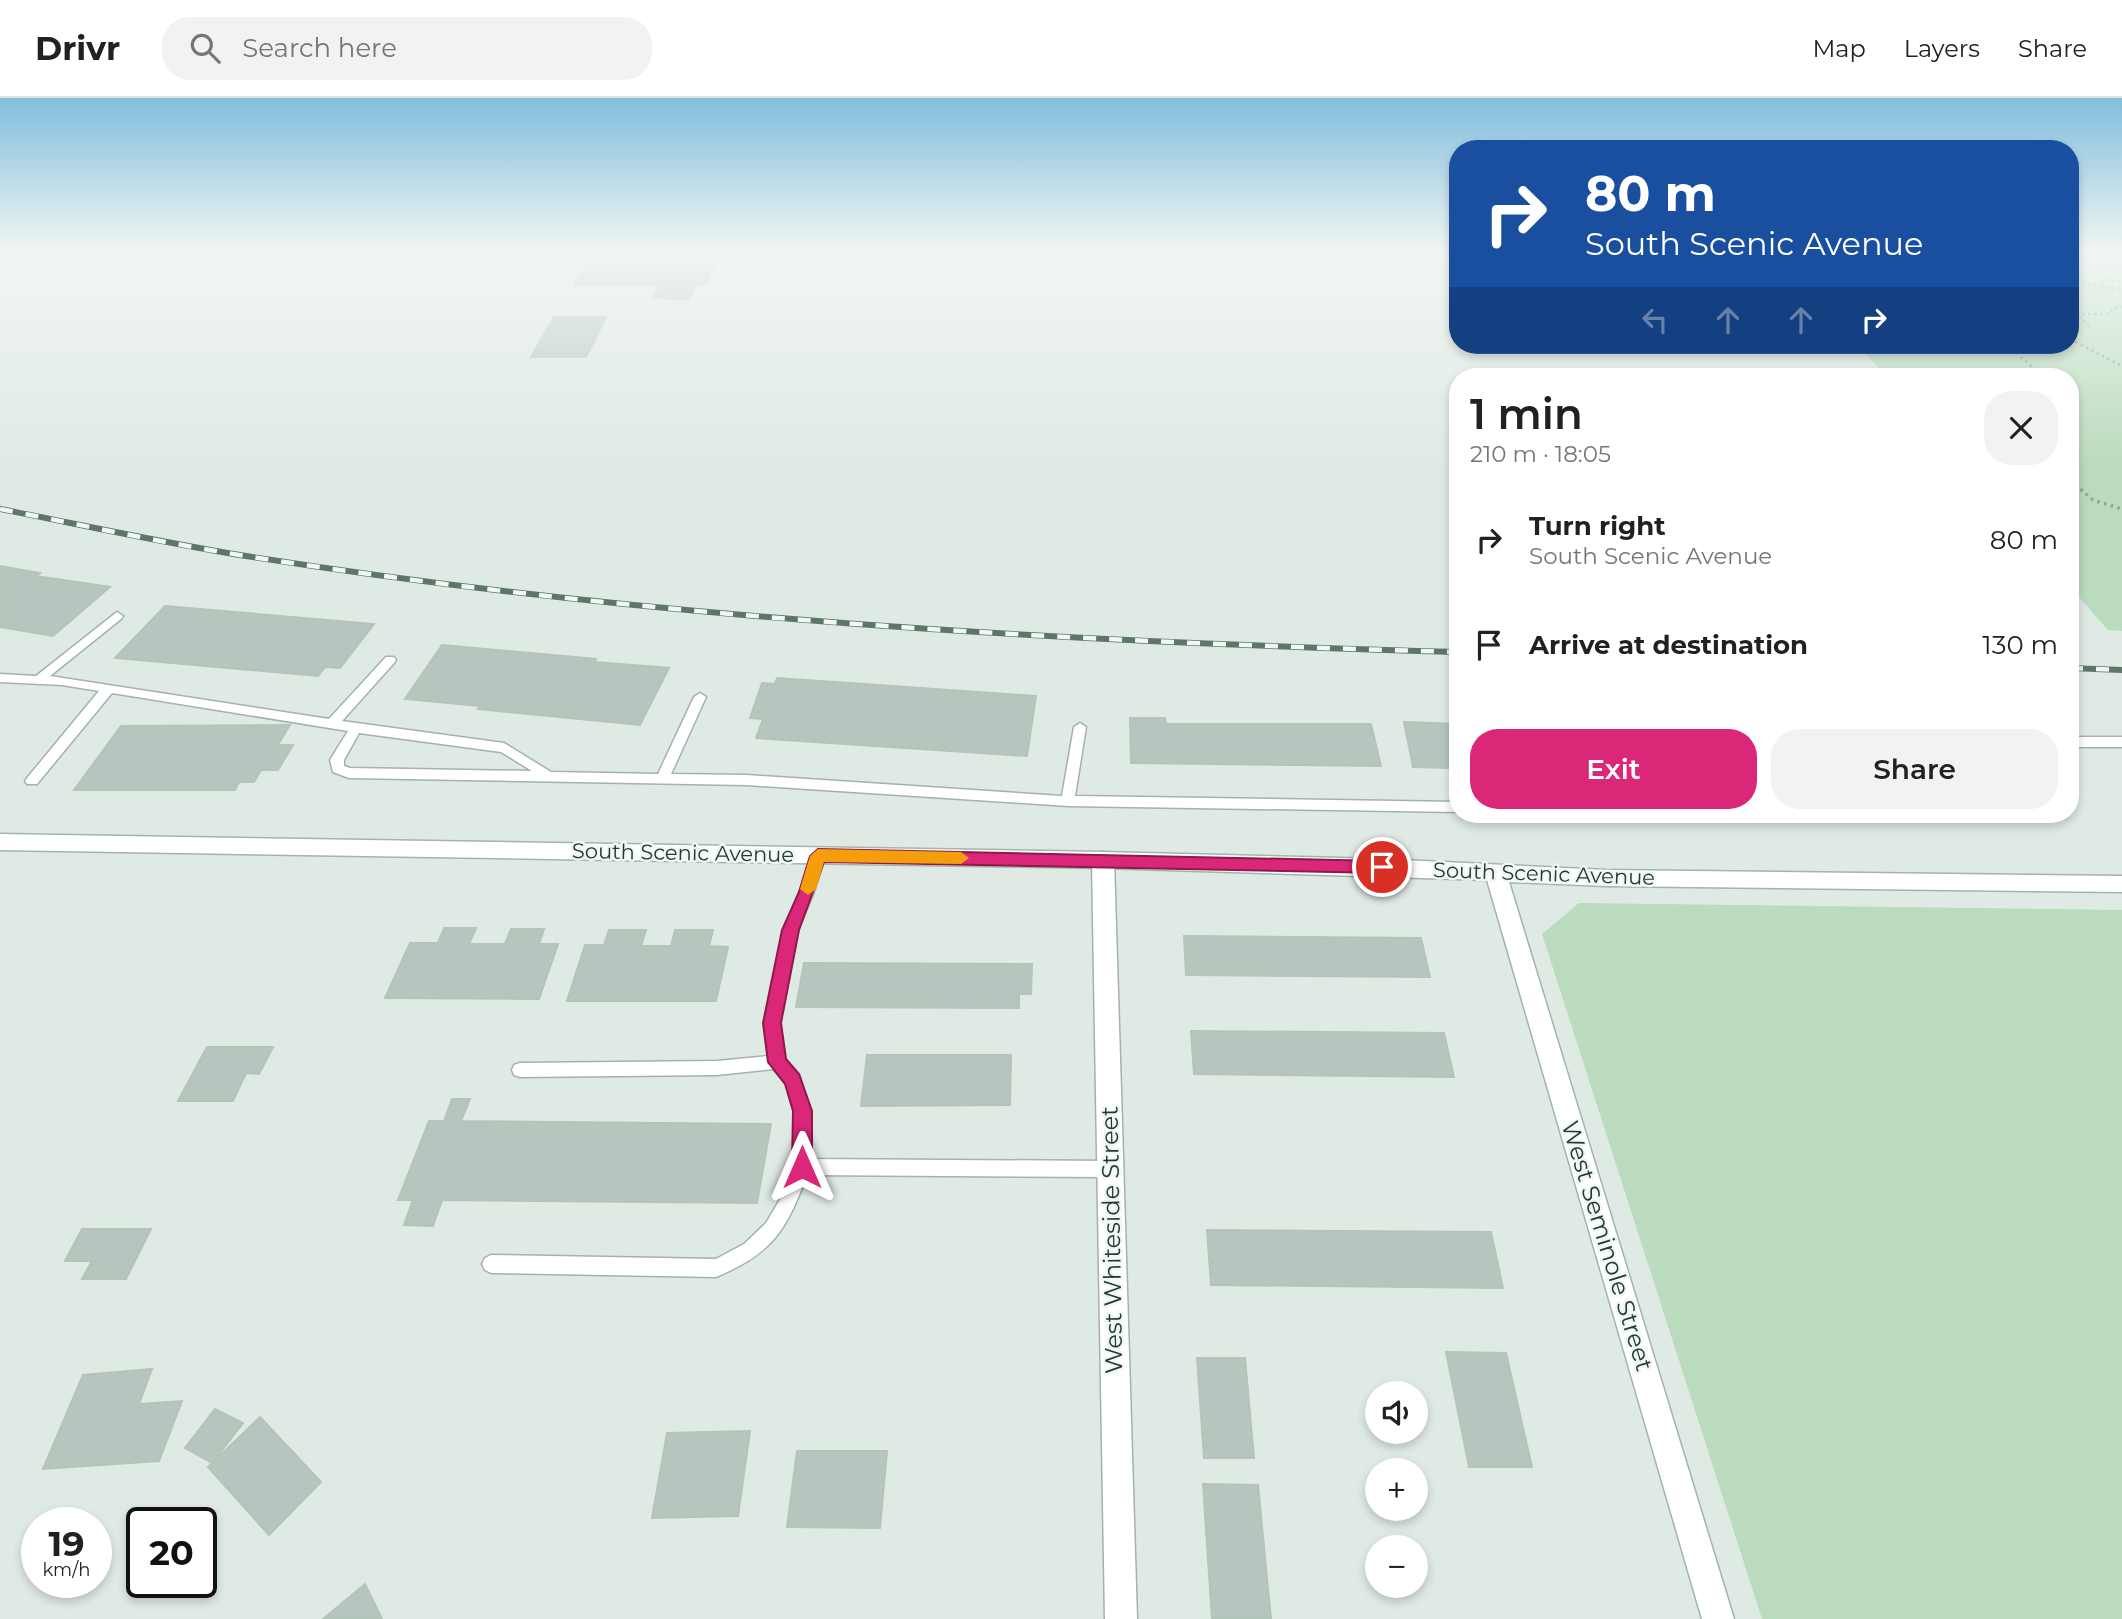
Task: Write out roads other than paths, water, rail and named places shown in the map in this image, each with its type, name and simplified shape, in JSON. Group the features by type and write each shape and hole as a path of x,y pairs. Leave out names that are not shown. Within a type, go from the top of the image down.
{"main road":[{"name":"South Scenic Avenue","path":"0,842 1103,860 1382,867 1496,874 2122,884"},
{"name":"West Whiteside Street","path":"1103,860 1121,1619"},
{"name":"West Seminole Street","path":"1496,874 1718,1619"}],"lane":[{"path":"38,680 117,616"},
{"path":"332,724 390,660"},
{"path":"0,678 109,688 503,748 547,775"},
{"path":"32,781 109,688"},
{"path":"663,778 700,697"},
{"path":"356,727 337,760 338,769 349,773 746,780 1068,801 1449,807"},
{"path":"1068,801 1080,727"},
{"path":"2079,742 2122,742"},
{"path":"491,1264 716,1268 744,1258 767,1237 787,1208 802,1167 802,1111 793,1080 778,1062 772,1023 790,930 807,892 818,856"},
{"path":"520,1070 717,1068 778,1062"},
{"path":"802,1167 1110,1169"}],"railway":[{"path":"0,509 246,556 397,578 699,611 1002,633 1449,652"},
{"path":"2079,668 2122,670"}]}
